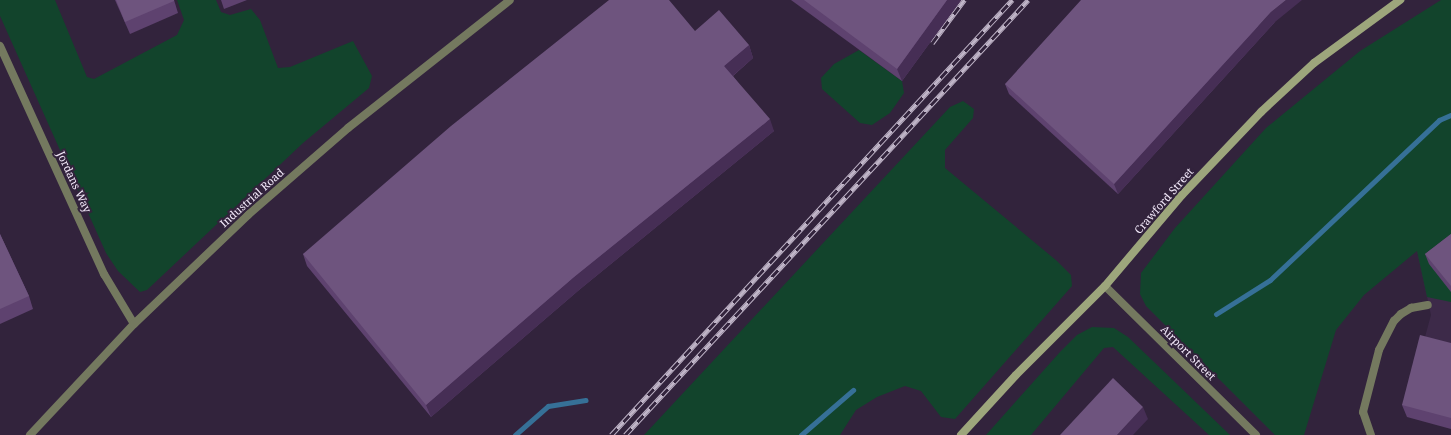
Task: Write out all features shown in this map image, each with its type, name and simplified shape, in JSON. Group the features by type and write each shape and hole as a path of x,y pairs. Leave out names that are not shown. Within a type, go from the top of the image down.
{"main road":[{"name":"Crawford Street","path":"961,435 1016,375 1105,286 1182,195 1261,112 1318,60 1400,0"}],"street":[{"name":"Industrial Road","path":"30,435 134,324 307,162 506,1"},
{"name":"Jordans Way","path":"0,46 104,274 134,324"},
{"name":"Airport Street","path":"1105,286 1256,435"},
{"path":"1371,435 1363,412 1379,350 1394,321 1411,308 1428,305"}],"shaded area":[{"path":"1451,224 1451,355 1422,348 1431,315 1417,250"}],"green space":[{"path":"0,0 55,0 87,77 94,79 177,35 184,20 177,0 216,0 221,12 230,15 251,9 260,20 278,68 290,67 353,41 372,76 369,88 303,143 147,290 140,292 118,271 106,253 0,16"},
{"path":"1441,0 1451,0 1451,302 1427,297 1417,251 1364,295 1336,330 1304,435 1275,435 1146,306 1140,294 1141,273 1175,228 1266,128 1360,51"},
{"path":"859,50 902,81 904,93 890,113 872,125 860,123 822,89 821,78 834,64"},
{"path":"963,101 974,109 973,118 945,150 945,168 1057,261 1071,275 1072,286 955,419 941,417 921,391 905,386 877,397 856,410 840,435 644,435 950,107"},
{"path":"1092,327 1114,328 1128,337 1230,435 1209,435 1113,347 1104,348 1031,435 986,435 1060,352 1077,335"}],"building":[{"path":"116,0 174,0 174,1 125,22"},
{"path":"609,0 669,0 695,31 719,10 749,45 724,66 770,119 574,277 426,405 303,254 451,126"},
{"path":"804,0 947,0 897,69"},
{"path":"1081,0 1286,0 1271,12 1114,184 1005,84"},
{"path":"0,234 29,296 0,309"},
{"path":"1451,234 1451,286 1425,254"},
{"path":"1420,335 1451,343 1451,418 1402,405"},
{"path":"1113,378 1143,407 1117,435 1060,435"}],"waterway":[{"path":"1216,314 1270,280 1439,120 1451,115"},
{"path":"801,435 853,390"},
{"path":"515,435 548,406 586,400"}],"railway":[{"path":"932,43 964,0"},
{"path":"611,435 1012,0"},
{"path":"625,435 1028,0"}]}
